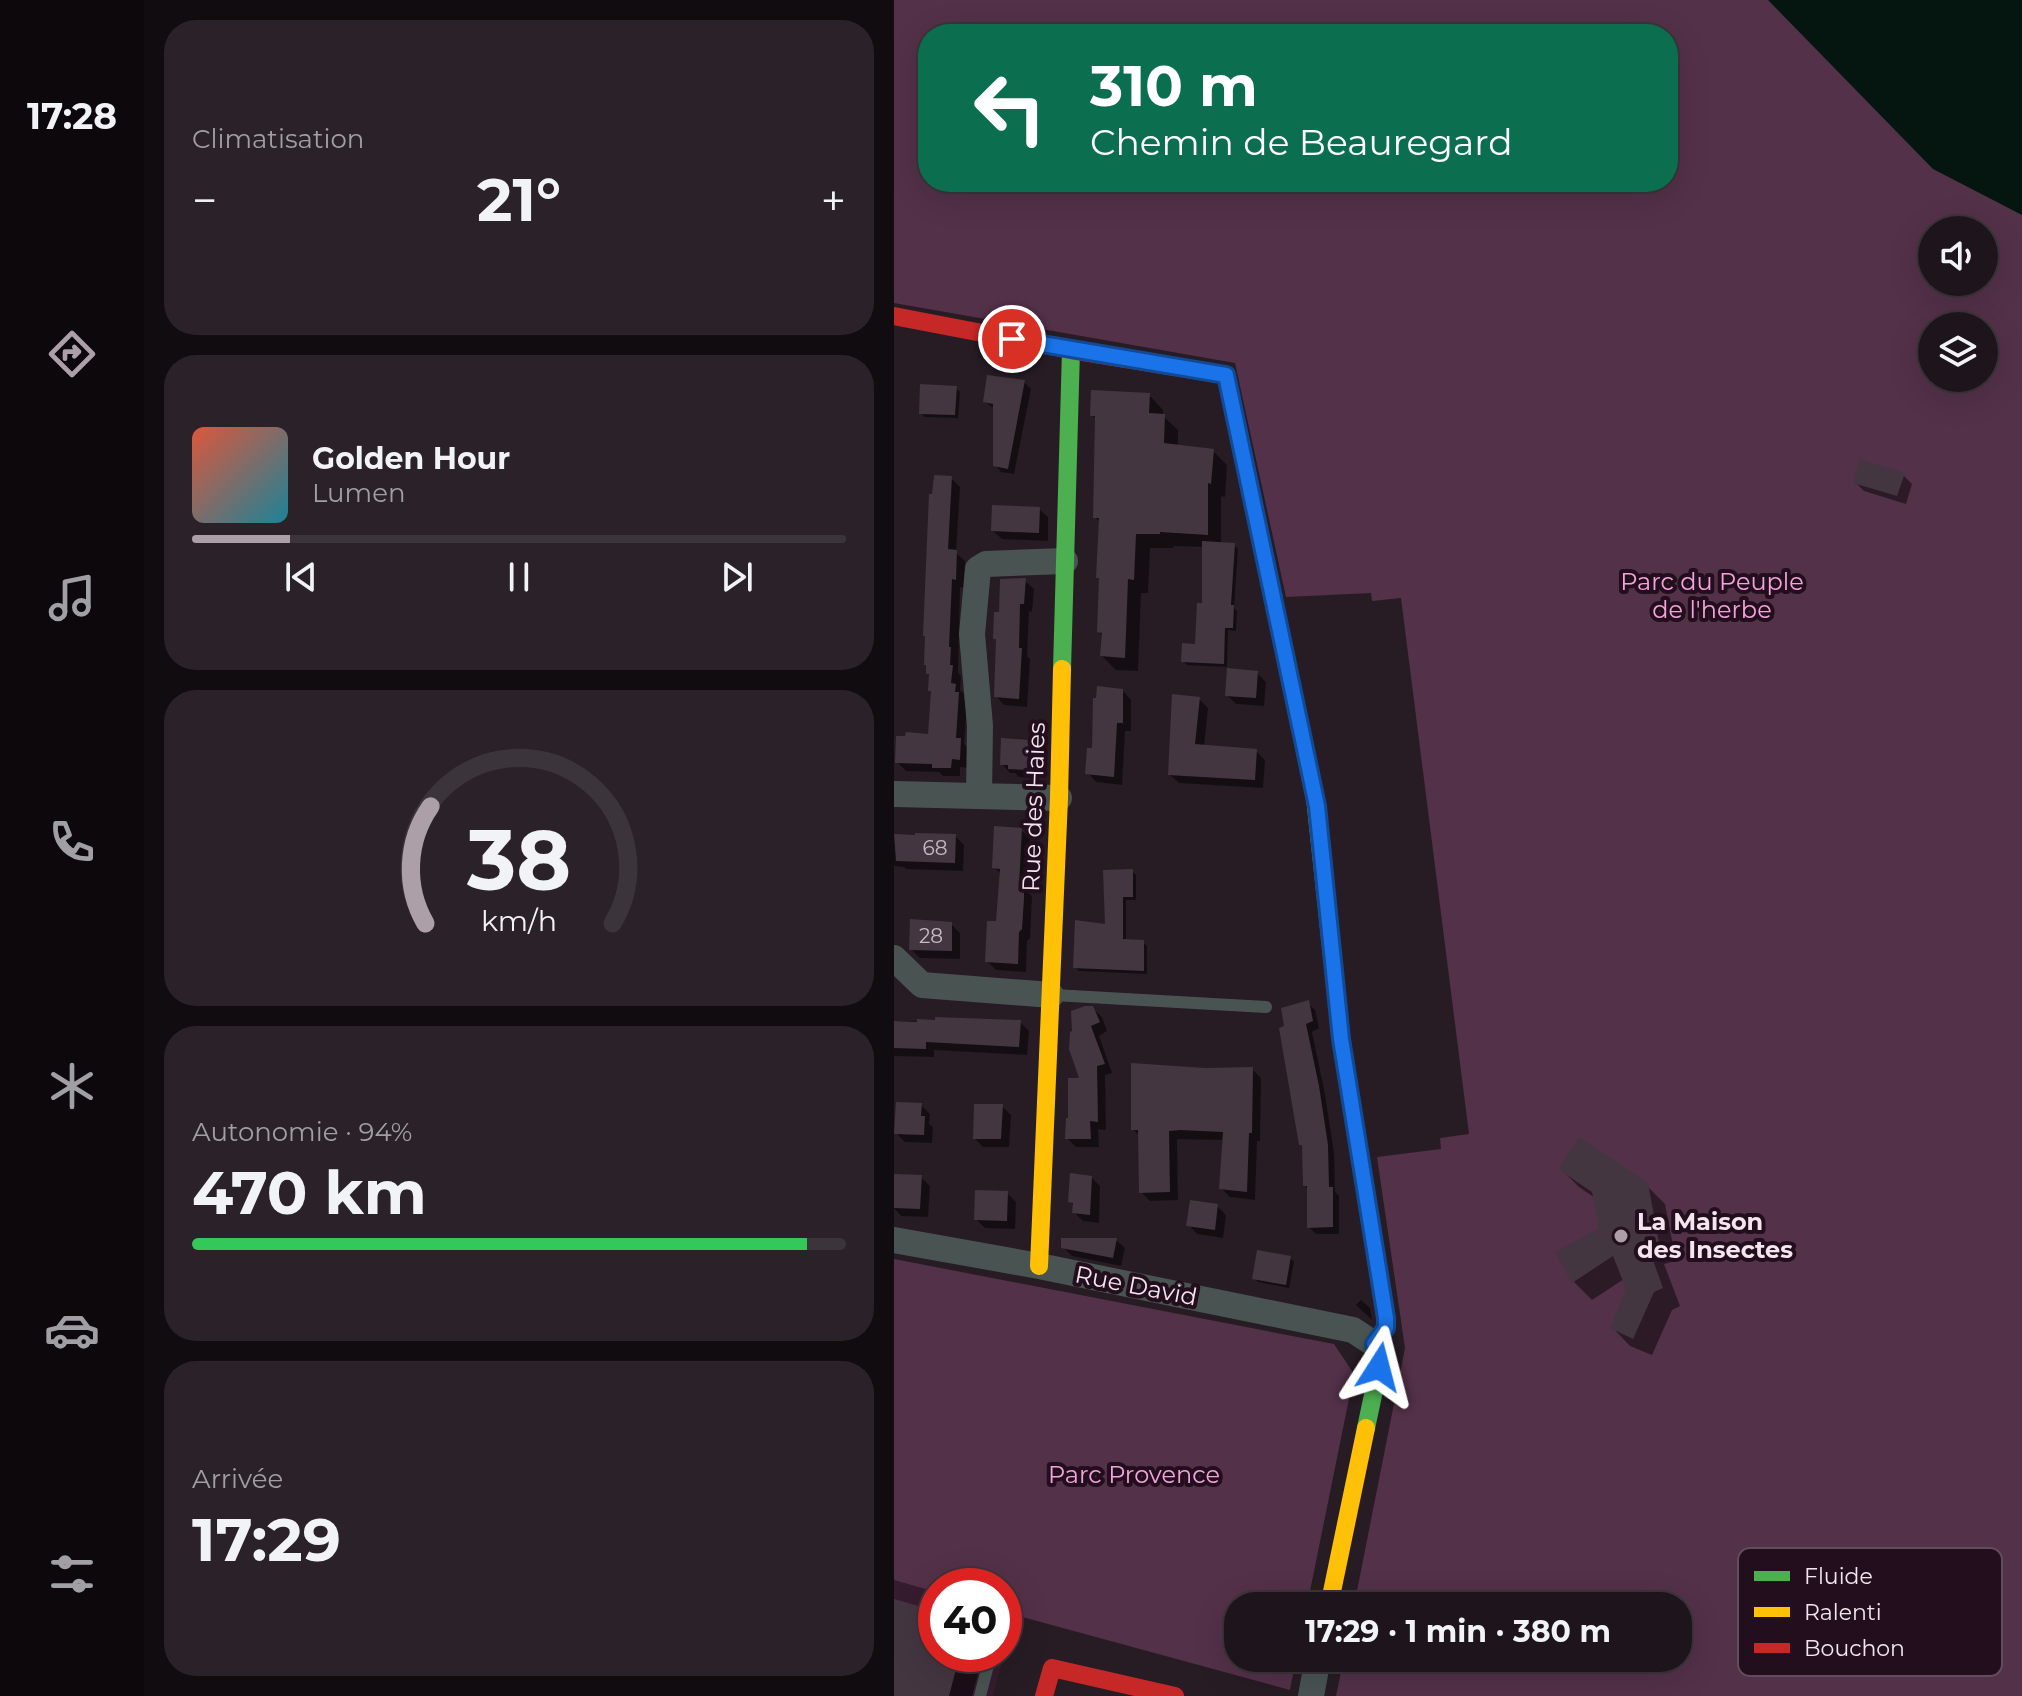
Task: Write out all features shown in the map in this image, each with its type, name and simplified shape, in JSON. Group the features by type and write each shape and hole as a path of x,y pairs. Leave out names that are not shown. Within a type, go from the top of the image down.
{"street":[{"path":"894,316 1071,350 1226,375 1317,806 1341,1039 1386,1318 1386,1328 1374,1344 1379,1367 1332,1592"},
{"name":"Rue des Haies","path":"1039,1266 1059,798 1071,350"},
{"path":"979,796 980,726 972,634 978,569 986,564 1065,561"},
{"path":"894,794 1059,798"},
{"path":"894,958 922,985 1051,995"},
{"name":"Rue David","path":"894,1240 1353,1330 1374,1344"},
{"path":"1044,1696 1052,1668 1175,1696"},
{"path":"1311,1696 1315,1672"}],"lane":[{"path":"1051,995 1266,1007"},
{"path":"980,1696 986,1672"}],"shaded area":[{"path":"1768,0 2022,0 2022,215 1933,169"},
{"path":"894,1580 918,1587 918,1672 999,1672 993,1696 894,1696"}],"green space":[{"name":"Parc du Peuple de l'herbe","path":"894,0 2022,0 2022,1696 1336,1696 1341,1672 1692,1672 1692,1592 1357,1592 1405,1348 1377,1157 1441,1149 1440,1138 1469,1134 1401,598 1372,601 1371,593 1286,597 1235,363 894,303"},
{"name":"Parc Provence","path":"894,1259 1334,1344 1354,1374 1310,1592 1224,1592 1224,1672 1022,1617 1022,1568 918,1568 918,1587 894,1580"},
{"name":"Parc Provence","path":"1224,1672 1293,1672 1290,1690"}],"building":[{"path":"987,375 1025,380 1008,469 993,466 993,404 983,402"},
{"path":"920,384 957,386 955,415 919,414"},
{"path":"1091,390 1150,393 1149,413 1165,414 1164,443 1214,449 1211,484 1208,483 1208,535 1136,534 1134,580 1128,579 1125,658 1100,656 1102,633 1097,632 1099,578 1096,578 1099,518 1093,518 1095,416 1090,416"},
{"path":"1860,459 1905,473 1897,496 1853,483"},
{"path":"934,475 952,476 948,549 957,550 956,580 952,579 949,647 950,665 953,665 951,683 956,684 955,692 959,692 956,738 961,738 960,760 952,759 951,768 895,763 896,736 905,736 906,732 928,734 931,691 928,691 929,674 926,674 924,665 923,636 929,494 932,494"},
{"path":"992,505 1040,507 1039,533 991,531"},
{"path":"1202,541 1235,543 1231,605 1234,605 1233,628 1225,628 1224,664 1181,662 1182,643 1195,644 1197,603 1202,603"},
{"path":"1026,578 1024,604 1020,604 1019,648 1022,648 1019,699 994,697 994,612 999,612 1000,579"},
{"path":"1227,668 1258,671 1256,698 1225,696"},
{"path":"1097,686 1123,689 1123,723 1117,723 1114,777 1085,774 1087,748 1092,748 1093,698 1096,698"},
{"path":"1172,694 1200,697 1195,744 1257,749 1255,780 1168,775"},
{"path":"1001,738 1029,740 1027,770 1008,769 1008,765 1000,765"},
{"path":"994,826 1022,828 1019,885 1024,886 1024,898 1018,964 985,962 987,921 996,921 1000,869 992,868"},
{"path":"894,834 956,834 955,863 896,861"},
{"path":"1133,869 1133,897 1123,897 1123,939 1144,940 1144,971 1073,968 1075,920 1105,924 1103,870"},
{"path":"910,919 952,922 952,951 909,950"},
{"path":"1309,1000 1313,1021 1306,1024 1328,1145 1329,1187 1333,1187 1333,1227 1307,1228 1307,1186 1303,1186 1302,1145 1299,1145 1279,1028 1284,1026 1281,1008"},
{"path":"1093,1006 1100,1022 1091,1026 1105,1064 1097,1066 1098,1122 1090,1121 1091,1139 1065,1139 1068,1078 1079,1078 1069,1049 1071,1011"},
{"path":"935,1017 1021,1020 1019,1047 926,1042 926,1049 894,1048 894,1021 917,1022 917,1019 935,1020"},
{"path":"1131,1063 1205,1068 1253,1067 1247,1192 1219,1189 1223,1132 1180,1130 1169,1131 1170,1192 1139,1193 1138,1130 1131,1130"},
{"path":"896,1102 922,1103 924,1135 894,1134"},
{"path":"974,1104 1003,1104 1001,1139 973,1139"},
{"name":"La Maison des Insectes","path":"1579,1137 1648,1183 1659,1243 1648,1246 1663,1288 1654,1292 1633,1339 1610,1328 1626,1289 1613,1256 1572,1283 1555,1252 1599,1228 1592,1192 1558,1169"},
{"path":"1070,1173 1092,1176 1090,1215 1072,1213 1073,1203 1068,1202"},
{"path":"894,1174 922,1175 920,1209 894,1208"},
{"path":"975,1190 1008,1191 1007,1221 974,1220"},
{"path":"1190,1200 1218,1204 1215,1230 1186,1226"},
{"path":"1061,1238 1117,1238 1113,1258 1061,1248"},
{"path":"1257,1250 1291,1256 1286,1285 1252,1279"},
{"path":"894,1599 918,1606 918,1672 955,1672 949,1696 894,1696"}],"traffic: fast":[{"path":"1062,669 1071,350"},
{"path":"1315,798 1341,1039 1386,1318 1386,1328 1374,1344 1379,1367 1366,1428"}],"traffic: slow":[{"path":"1219,374 1226,375 1315,798"},
{"path":"1039,1266 1062,669"},
{"path":"1332,1592 1366,1428"}],"traffic: jam":[{"path":"894,316 1219,374"},
{"path":"1044,1696 1052,1668 1175,1696"}],"place":[{"name":"La Maison des Insectes","path":"1621,1236"}],"route":[{"path":"1012,339 1226,375 1317,806 1341,1039 1386,1318 1386,1328 1374,1344 1379,1367"}]}
